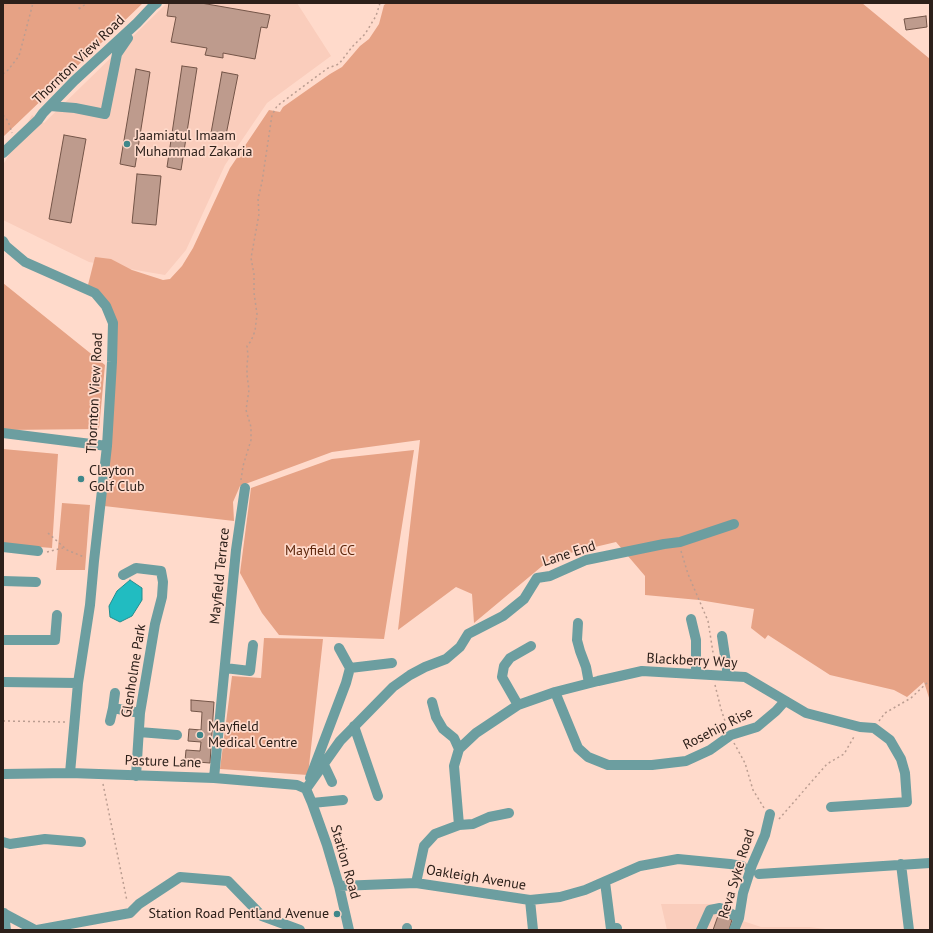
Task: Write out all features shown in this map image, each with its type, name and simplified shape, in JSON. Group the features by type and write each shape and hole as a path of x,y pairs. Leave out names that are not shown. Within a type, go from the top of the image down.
{"street":[{"name":"Thornton View Road","path":"3,154 38,120 74,80 137,24 157,3"},
{"path":"50,106 75,108 105,114 117,54 137,24"},
{"name":"Thornton View Road","path":"3,241 6,246 25,262 95,293 106,306 113,323 107,446 90,605 78,683 70,773"},
{"path":"3,433 107,446"},
{"name":"Mayfield Terrace","path":"214,778 236,550 245,488"},
{"name":"Lane End","path":"306,790 340,741 393,687 425,667 446,659 460,647 468,634 503,616 524,599 536,578 550,576 586,560 680,542 734,524"},
{"path":"3,547 38,551"},
{"name":"Glenholme Park","path":"123,575 136,568 161,570 163,582 162,597 155,624 140,713 136,776"},
{"path":"3,581 36,582"},
{"path":"3,640 55,640 57,615"},
{"path":"691,619 696,640 696,674"},
{"path":"578,622 577,640 586,667 589,683"},
{"path":"722,636 728,676"},
{"path":"225,668 250,671 253,645"},
{"path":"518,705 502,677 504,666 510,658 531,646"},
{"path":"339,648 350,668 346,683 306,790 312,803 343,800"},
{"path":"350,668 392,663"},
{"name":"Blackberry Way","path":"459,749 476,733 518,705 556,692 642,671 745,678 806,714 860,727 874,728"},
{"path":"3,682 78,683"},
{"name":"Rosehip Rise","path":"556,692 578,748 588,757 608,765 652,765 686,761 710,750 731,734 757,727 776,711 785,701"},
{"path":"110,721 115,693"},
{"path":"432,702 436,717 443,729 454,738 459,749 454,766 459,825"},
{"path":"112,708 140,713"},
{"path":"354,726 378,796"},
{"path":"832,807 907,802 905,773 901,758 890,740 874,728"},
{"path":"139,732 176,735"},
{"path":"324,765 332,782"},
{"name":"Pasture Lane","path":"3,774 70,773 214,778 297,784 306,790"},
{"name":"Station Road","path":"312,803 339,886 349,930"},
{"path":"416,883 424,846 435,834 459,825 473,824 509,813"},
{"name":"Reva Syke Road","path":"734,930 739,918 743,894 752,866 771,824 770,814"},
{"path":"3,842 10,844 45,839 81,842"},
{"name":"Oakleigh Avenue","path":"339,886 416,883 530,900 560,897 585,890 640,866 678,859 742,866"},
{"path":"759,874 930,863"},
{"path":"901,864 909,930"},
{"path":"3,913 36,930 95,925 130,913 139,904 180,877 228,881 262,916 300,930"},
{"path":"605,882 611,929 617,928"},
{"path":"530,900 533,930"},
{"path":"701,930 710,910 720,908 739,918"},
{"path":"3,913 6,930"}],"path":[{"path":"3,74 19,56 33,3"},
{"path":"80,3 78,9 87,3"},
{"path":"245,488 240,486 243,466 251,440 251,427 246,410 249,390 247,375 247,346 255,331 257,314 254,293 254,274 251,258 259,214 258,198 262,182 272,115 277,106 282,102 328,68 339,64 352,47 365,34 376,16 380,3"},
{"path":"3,115 8,121 14,142"},
{"path":"48,533 67,550 94,561"},
{"path":"680,542 678,543 708,621 715,662 715,684 721,709 729,732 745,763 752,790 770,814"},
{"path":"38,551 50,552 64,547"},
{"path":"874,728 884,713 911,698 930,680"},
{"path":"3,721 75,723"},
{"path":"771,824 827,764 844,754 860,727"},
{"path":"101,774 130,913"}],"shaded area":[{"name":"Jaamiatul Imaam Muhammad Zakaria","path":"167,3 297,3 331,56 267,103 225,165 186,250 165,275 89,262 3,220 3,165 32,115 44,123"},
{"path":"661,904 722,904 736,910 729,930 667,930"},
{"path":"743,921 761,927 809,927 834,930 739,930"}],"green space":[{"path":"3,3 143,3 3,137"},
{"path":"387,3 862,3 930,59 930,701 924,682 907,697 894,690 830,675 768,635 765,639 751,628 754,609 699,600 645,595 645,576 616,542 553,557 474,623 472,594 456,587 398,630 420,440 332,452 240,486 233,502 234,521 104,506 115,335 103,301 88,285 95,257 111,259 132,270 163,280 170,279 182,266 193,248 230,168 269,110 280,112 283,107 342,67 360,46 369,39 379,24 384,5"},
{"name":"Clayton Golf Club","path":"3,283 105,365 99,429 5,430 3,440"},
{"path":"3,449 58,454 52,548 3,544"},
{"name":"Mayfield CC","path":"414,450 384,639 279,635 262,613 240,573 251,488 332,459"},
{"path":"62,503 90,505 85,570 56,570"},
{"path":"264,638 323,639 308,775 220,769 232,676 261,678"}],"water":[{"path":"130,580 142,588 142,600 132,616 120,622 110,617 109,606 117,591"}],"building":[{"path":"169,3 201,3 270,15 267,28 261,27 255,59 223,53 223,58 205,55 207,48 171,42 176,17 167,16"},
{"path":"926,16 927,27 906,30 904,19"},
{"path":"182,66 197,68 181,170 167,167"},
{"path":"136,69 150,72 135,167 120,164"},
{"path":"222,72 238,75 226,135 211,133"},
{"path":"64,135 86,139 71,223 49,219"},
{"path":"137,174 161,176 156,225 132,223"},
{"name":"Mayfield Medical Centre","path":"191,700 214,702 210,763 185,761 186,750 200,751 201,742 188,741 189,729 201,730 202,712 191,711"},
{"path":"719,913 732,920 729,930 713,930"}],"place":[{"name":"Jaamiatul Imaam Muhammad Zakaria","path":"127,144"},
{"name":"Clayton Golf Club","path":"81,479"},
{"name":"Mayfield Medical Centre","path":"200,735"},
{"name":"Station Road Pentland Avenue","path":"337,914"}]}
